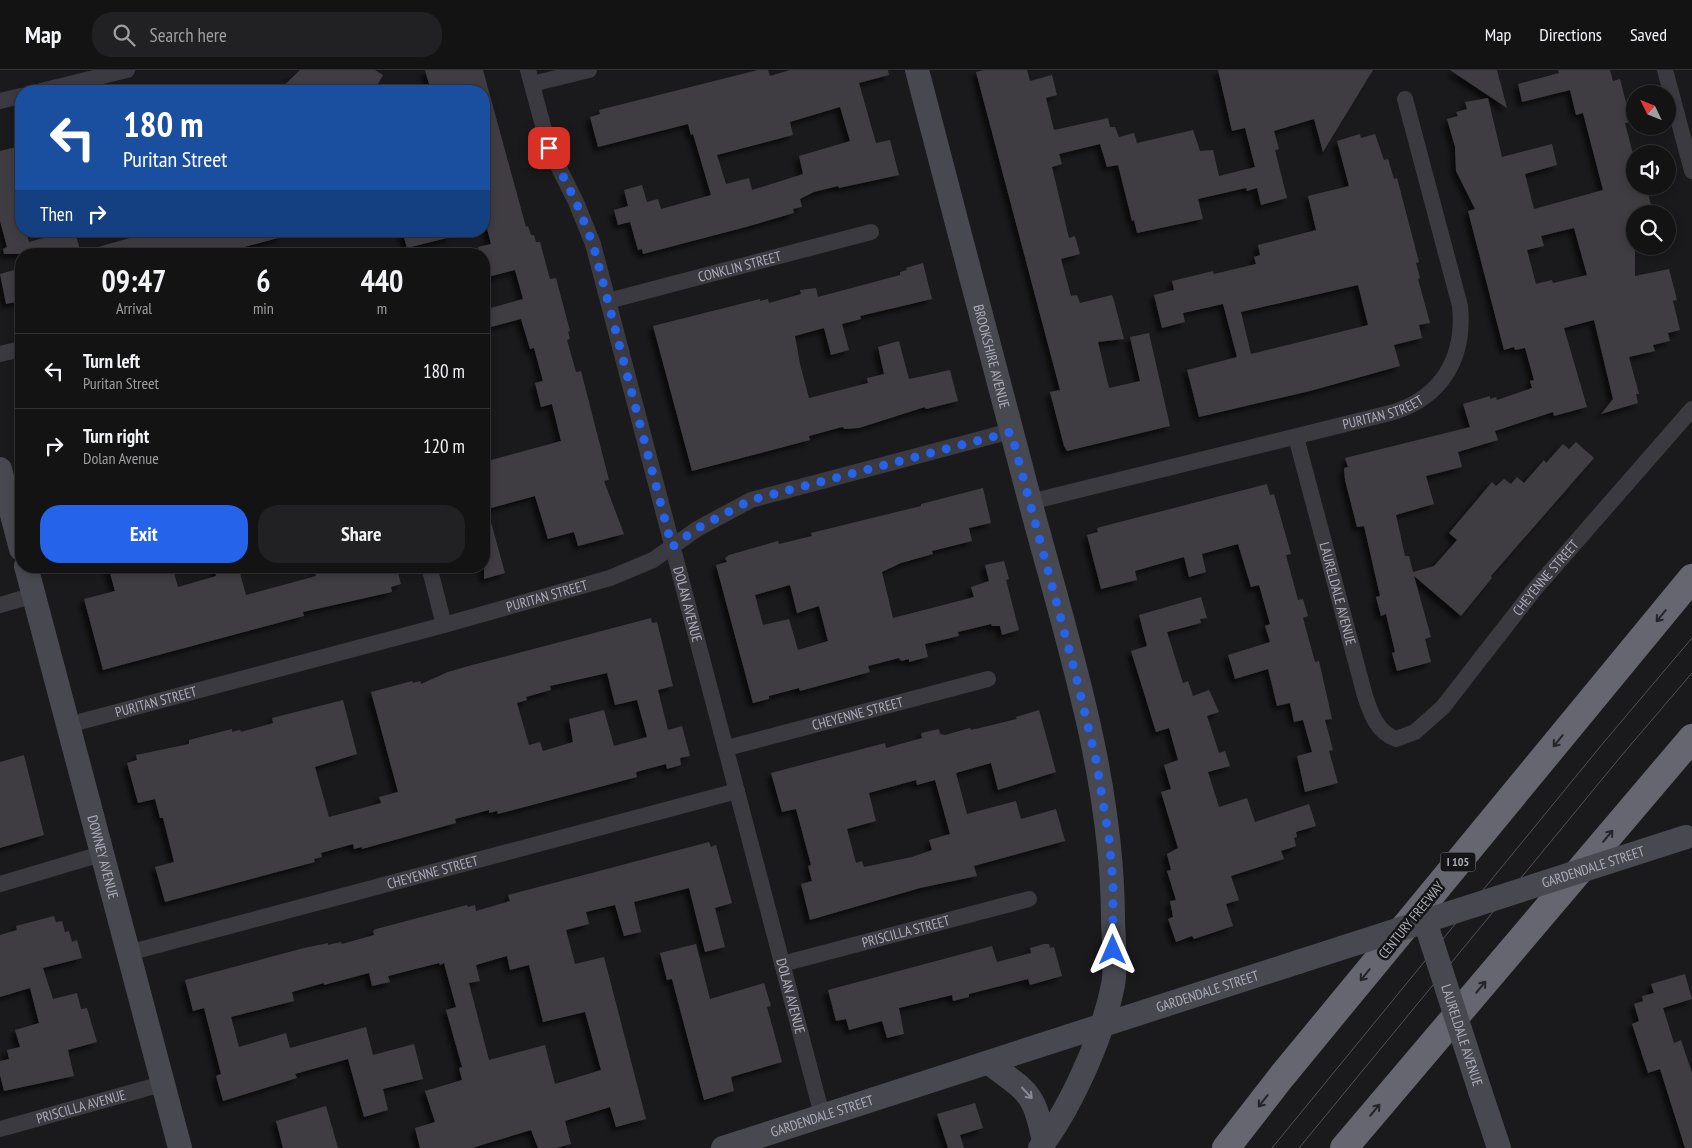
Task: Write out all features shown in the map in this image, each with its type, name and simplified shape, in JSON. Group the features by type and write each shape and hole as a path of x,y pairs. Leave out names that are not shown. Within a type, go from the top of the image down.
{"highway":[{"name":"CENTURY FREEWAY","path":"1226,1148 1282,1076 1692,578"},
{"path":"1344,1148 1692,738"}],"street":[{"path":"66,85 127,70"},
{"path":"530,77 588,70"},
{"name":"BROOKSHIRE AVENUE","path":"917,70 1087,718 1109,839 1113,882 1113,983 1100,1026 1082,1073 1062,1115 1042,1145"},
{"path":"1665,70 1692,171"},
{"name":"DOLAN AVENUE","path":"530,77 549,148 587,228 608,301 822,1115"},
{"path":"0,101 15,97"},
{"name":"PURITAN STREET","path":"1030,502 1394,412 1411,406 1439,385 1456,358 1462,332 1460,306 1405,99"},
{"name":"CONKLIN STREET","path":"608,301 871,232"},
{"path":"0,354 15,350"},
{"name":"CHEYENNE STREET","path":"1396,739 1415,732 1443,708 1534,590 1692,409"},
{"name":"PURITAN STREET","path":"68,725 444,625 610,578 653,560 696,529 751,500 1011,432"},
{"name":"LAURELDALE AVENUE","path":"1296,437 1365,696 1372,716 1384,734 1396,739"},
{"path":"0,469 15,526"},
{"name":"DOWNEY AVENUE","path":"28,573 180,1148"},
{"path":"431,573 444,625"},
{"path":"0,605 34,595"},
{"name":"CHEYENNE STREET","path":"727,748 988,679"},
{"name":"CHEYENNE STREET","path":"128,953 737,791"},
{"name":"GARDENDALE STREET","path":"723,1148 1689,836"},
{"path":"0,884 101,854"},
{"name":"PRISCILLA STREET","path":"782,964 1029,900"},
{"name":"LAURELDALE AVENUE","path":"1424,922 1499,1148"},
{"path":"989,1063 1025,1090 1033,1100 1038,1114 1042,1145"},
{"name":"PRISCILLA AVENUE","path":"0,1130 162,1084"}],"building":[{"path":"300,70 375,70 383,75 377,85 284,85"},
{"path":"425,70 483,70 487,85 429,85"},
{"path":"758,70 768,70 770,76 790,70 888,70 889,75 859,83 876,143 890,140 899,175 814,192 800,199 802,207 793,209 794,213 643,254 642,249 638,250 630,222 618,225 614,210 628,206 624,190 642,185 647,202 658,199 661,209 711,195 693,134 691,135 688,124 598,147 590,117 600,114 599,110","holes":["840,107 850,141 799,156 803,174 752,190 749,178 726,184 717,155 793,135 790,122"]},
{"path":"984,70 1027,70 1030,81 1052,75 1057,95 1046,98 1054,130 1108,118 1110,127 1115,127 1119,137 1134,133 1137,143 1193,130 1200,151 1213,150 1219,176 1255,167 1245,128 1232,131 1218,70 1373,70 1323,152 1314,119 1274,131 1279,149 1275,150 1287,198 1261,205 1257,188 1247,191 1246,188 1198,199 1203,219 1137,233 1134,220 1132,221 1118,165 1107,167 1100,144 1059,154 1062,164 1052,167 1069,238 1075,236 1080,254 1061,259 1071,296 1077,295 1080,303 1112,295 1124,339 1098,342 1109,388 1140,381 1130,337 1149,333 1170,426 1067,451 1064,446 1050,392 1060,390 976,72"},
{"path":"1450,70 1497,70 1507,108"},
{"path":"1558,70 1610,70 1613,81 1620,79 1626,102 1626,135 1628,135 1631,145 1626,145 1626,195 1648,195 1651,205 1626,205 1626,255 1635,255 1635,276 1669,269 1677,300 1673,301 1680,330 1668,333 1670,341 1653,345 1655,351 1629,357 1639,394 1636,394 1638,403 1601,414 1613,399 1594,320 1564,328 1587,407 1554,416 1553,412 1495,431 1498,440 1458,452 1462,467 1426,476 1434,504 1396,515 1405,556 1409,556 1413,572 1434,566 1457,540 1449,533 1492,482 1496,486 1504,479 1511,484 1517,477 1524,483 1544,460 1546,463 1563,444 1569,449 1576,442 1594,458 1491,576 1492,578 1461,616 1414,576 1431,637 1425,639 1431,662 1397,671 1392,653 1395,652 1386,614 1381,616 1376,597 1380,596 1364,526 1357,527 1345,480 1344,468 1348,467 1345,458 1470,427 1463,404 1490,396 1490,399 1496,397 1497,400 1532,388 1530,381 1534,380 1525,348 1515,350 1514,347 1504,350 1468,211 1475,209 1456,171 1455,147 1447,119 1458,116 1456,112 1467,109 1465,102 1488,98 1502,157 1552,144 1557,165 1525,174 1534,209 1603,190 1583,113 1576,115 1570,90 1522,102 1518,84 1559,73","holes":["1574,228 1587,275 1553,283 1552,280 1536,284 1527,250 1544,246 1541,236"]},
{"path":"490,96 526,227 528,226 531,235 534,235 536,242 540,242 550,279 556,278 570,331 568,332 570,339 567,340 576,372 581,371 609,480 604,481 624,534 578,546 574,532 548,539 535,496 490,508 490,460 561,441 552,404 541,407 535,383 543,381 534,348 530,349 521,319 491,327 490,308 523,299 515,270 490,276 490,248 478,247 491,244 489,237"},
{"path":"1360,134 1361,138 1375,134 1384,160 1388,159 1394,179 1397,178 1419,262 1416,263 1420,278 1418,279 1430,323 1419,325 1422,338 1394,345 1400,366 1310,391 1199,417 1187,370 1237,357 1223,304 1183,313 1185,322 1162,328 1154,295 1174,290 1172,281 1213,271 1214,274 1256,264 1254,257 1260,255 1258,245 1316,230 1308,196 1349,186 1337,141","holes":["1358,285 1368,325 1251,354 1241,312"]},
{"path":"15,147 15,237 28,237 29,242 46,237 77,237 79,248 15,248 15,254 4,254 3,249 7,247 0,221 0,151"},
{"path":"133,237 282,237 240,248 94,248"},
{"path":"404,237 451,237 407,248"},
{"path":"923,263 932,299 860,316 861,319 842,324 849,350 831,355 824,328 795,336 800,364 809,398 868,383 867,378 884,374 878,347 899,341 909,379 950,370 958,401 926,409 925,407 859,428 845,429 842,427 809,436 810,440 692,471 653,326 760,299 760,301 768,299 769,303 801,294 800,290 816,288 818,297 900,275 900,272 907,270 906,268"},
{"path":"15,270 15,302 6,304 0,274"},
{"path":"1267,484 1270,495 1274,494 1291,554 1286,555 1298,600 1303,599 1308,616 1303,618 1315,662 1319,661 1332,719 1325,720 1333,750 1329,751 1338,783 1305,792 1297,756 1312,752 1303,720 1294,722 1290,703 1277,706 1268,669 1235,679 1228,655 1270,642 1265,626 1270,624 1259,585 1251,587 1238,544 1202,554 1206,572 1189,577 1184,557 1135,571 1137,580 1101,589 1087,535 1098,532 1097,528"},
{"path":"983,488 991,523 969,528 972,541 932,551 933,554 901,563 882,572 893,618 974,597 971,587 989,581 985,565 1004,561 1009,579 1006,580 1019,630 1002,635 1000,626 992,626 991,624 958,632 959,636 925,644 928,657 909,662 909,659 901,661 899,658 868,666 870,672 800,691 799,688 769,696 769,699 753,703 716,565 727,562 725,558 729,555 778,541 779,544 812,536 811,533 921,506 921,504","holes":["790,585 797,613 819,606 828,641 798,650 789,619 763,625 755,595"]},
{"path":"490,519 505,573 484,579 484,573 490,573"},
{"path":"110,573 174,573 178,587 216,576 215,573 240,573 246,595 316,576 315,573 398,573 401,584 391,587 392,592 303,612 304,616 103,670 84,599 115,591"},
{"path":"1201,597 1207,618 1200,619 1201,623 1167,632 1183,683 1188,681 1193,696 1209,690 1219,712 1207,716 1219,753 1225,751 1230,766 1208,772 1219,807 1247,798 1255,822 1309,804 1316,826 1296,832 1297,837 1294,838 1296,846 1281,851 1284,859 1231,876 1239,900 1226,904 1233,926 1194,939 1192,936 1176,942 1168,919 1173,917 1170,901 1176,900 1167,871 1171,870 1167,854 1178,848 1161,792 1171,789 1164,765 1178,760 1169,728 1156,732 1131,651 1147,646 1139,615"},
{"path":"651,618 652,623 657,622 673,686 658,690 668,730 682,726 690,756 680,758 681,765 667,769 666,764 636,772 637,777 498,814 497,811 489,813 489,810 455,819 456,823 362,849 362,847 354,849 353,844 321,853 322,857 314,859 315,862 165,902 155,867 174,862 163,818 160,818 155,799 138,803 127,763 137,760 136,755 189,744 189,740 232,729 232,732 240,730 241,732 273,723 272,718 343,700 357,754 315,767 329,817 381,803 379,797 398,792 371,692 412,681 413,683 420,681 421,684 465,667","holes":["607,673 615,705 637,700 647,737 614,746 604,710 569,719 573,742 543,751 540,742 529,745 517,703 527,700 526,697 551,690 550,686"]},
{"path":"1039,710 1056,772 998,790 991,763 956,773 967,814 1016,801 1021,819 1056,809 1065,841 974,866 977,876 920,888 810,920 801,884 812,881 808,866 811,865 796,809 782,812 771,773 885,743 886,748 922,738 921,733 939,729 940,734 945,735 1017,719 1016,717","holes":["916,780 917,785 935,780 950,834 929,840 932,850 912,857 864,867 862,861 856,863 847,829 876,821 869,793"]},
{"path":"24,755 44,835 0,848 0,762"},
{"path":"709,842 711,847 716,845 732,903 715,908 725,947 705,952 689,888 634,902 641,932 624,936 615,905 586,912 589,924 566,930 575,964 604,957 646,1119 616,1127 610,1107 565,1121 571,1144 556,1148 538,1148 531,1130 472,1148 420,1148 415,1128 435,1122 425,1091 462,1080 459,1068 462,1067 446,1010 456,1007 444,963 388,976 390,982 372,986 369,973 324,985 324,983 292,992 294,1001 231,1017 239,1047 286,1033 290,1048 366,1027 373,1055 414,1044 423,1079 383,1089 388,1110 364,1117 348,1059 295,1074 297,1078 223,1101 216,1076 221,1074 204,1008 193,1011 185,980 304,948 328,943 328,945 341,942 342,944 374,935 373,931 376,929 467,905 468,907 475,905 476,911 510,901 508,895","holes":["507,956 510,970 529,965 543,1022 585,1012 601,1070 555,1084 545,1045 489,1060 469,983 480,981 476,965"]},
{"path":"54,916 56,922 62,921 65,932 69,931 72,942 77,940 82,958 43,968 53,999 77,993 81,1009 87,1008 97,1042 68,1050 74,1076 4,1091 0,1075 0,1061 9,1059 7,1050 20,1047 15,1030 39,1023 30,988 0,997 0,935 17,930 16,926"},
{"path":"696,944 710,999 764,983 771,1006 767,1007 782,1062 731,1077 734,1091 704,1100 672,979 667,980 660,953"},
{"path":"1049,944 1050,948 1054,947 1062,976 1030,985 1028,979 969,994 969,997 953,1001 952,995 899,1008 904,1034 887,1038 882,1021 849,1030 846,1019 836,1021 828,990 992,946 997,962 1031,953 1030,948"},
{"path":"1685,974 1692,999 1663,1008 1674,1043 1681,1040 1692,1073 1692,1148 1685,1148 1660,1069 1648,1073 1632,1024 1639,1021 1634,1004 1643,1001 1642,996 1654,993 1651,984"},
{"path":"975,1103 983,1128 960,1135 964,1148 948,1148 937,1114"},
{"path":"326,1106 338,1148 283,1148 276,1121"}],"tram line":[{"path":"1272,1148 1604,742 1692,638"},
{"path":"1299,1148 1622,755 1692,673"}],"route":[{"path":"549,148 576,202 593,244 672,547 696,529 751,500 1011,432 1087,718 1096,760 1109,839 1113,882 1113,950"}]}
